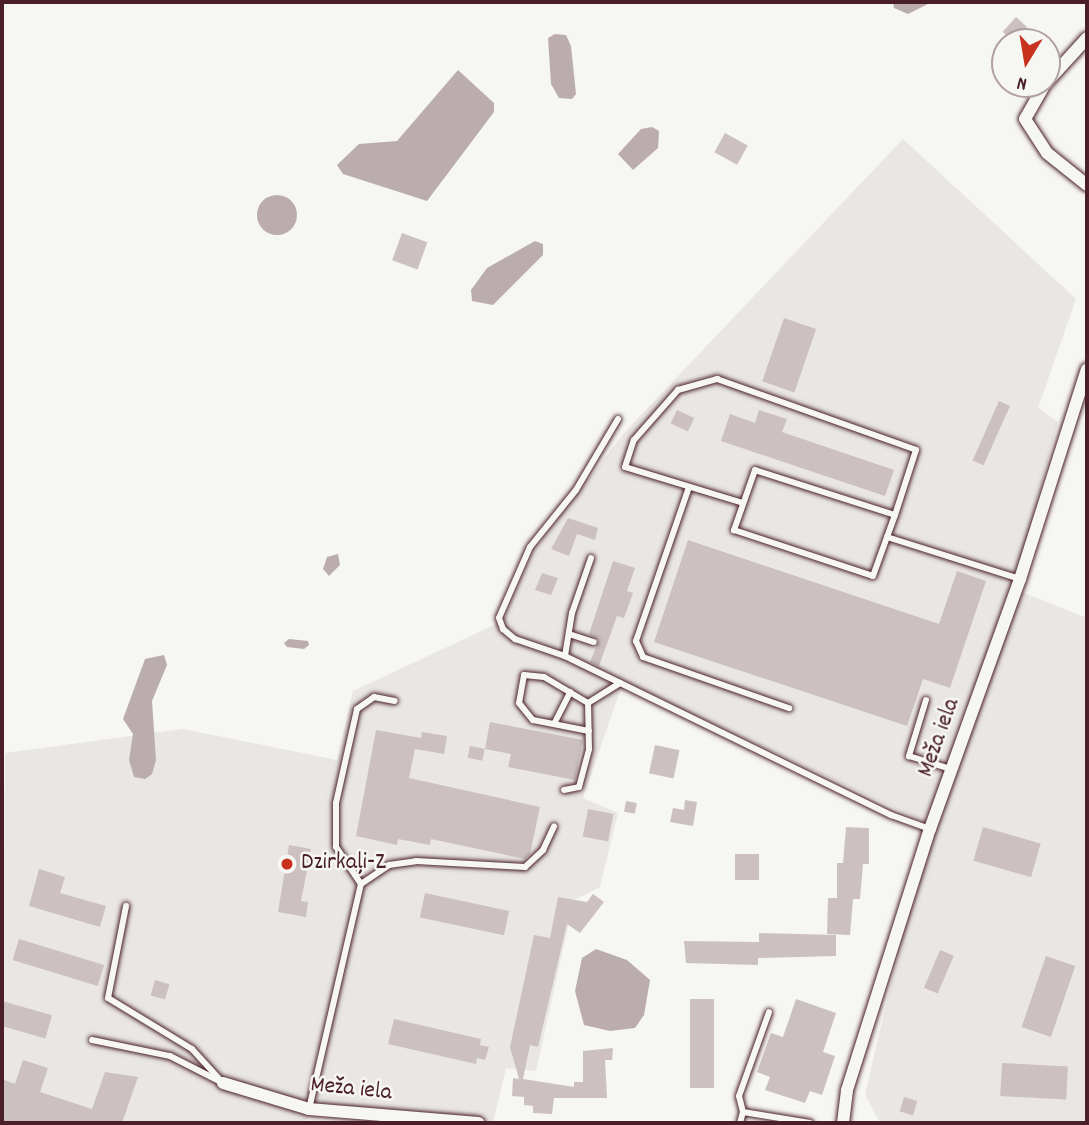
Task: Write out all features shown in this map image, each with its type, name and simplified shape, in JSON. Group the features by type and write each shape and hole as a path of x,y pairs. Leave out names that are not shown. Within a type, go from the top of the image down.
{"street":[{"path":"1061,67 1087,38"},
{"path":"1037,98 1025,119 1047,153 1087,185"},
{"name":"Meža iela","path":"843,1123 847,1090 930,829 1020,579 1087,369"},
{"name":"Meža iela","path":"223,1083 309,1109 478,1123"}],"lane":[{"path":"743,503 625,467 634,440 678,390 717,379 916,450 895,515 873,576 734,530 755,470 895,515"},
{"path":"618,419 576,490 530,547 499,618 515,639 565,656 891,816 930,829"},
{"path":"689,487 636,641 643,657 789,708"},
{"path":"887,537 1020,579"},
{"path":"565,656 591,558"},
{"path":"569,634 594,642"},
{"path":"588,703 544,677 524,675 519,703 533,720 589,731"},
{"path":"588,703 620,683"},
{"path":"554,724 570,692"},
{"path":"361,884 336,847 336,803 357,709 374,697 395,701"},
{"path":"926,699 909,755 951,769"},
{"path":"564,790 579,787 589,731 588,703"},
{"path":"309,1109 361,884 389,865 416,861 525,867 543,850 554,826"},
{"path":"126,906 108,998 192,1049 223,1083"},
{"path":"740,1123 743,1112 739,1096 769,1012"},
{"path":"92,1040 170,1056 223,1083"},
{"path":"743,1112 810,1123"}],"shaded area":[{"path":"893,2 932,2 908,14 894,8"},
{"path":"555,34 566,35 571,46 576,94 572,99 559,98 551,84 548,38"},
{"path":"458,70 494,103 494,112 427,201 343,174 337,165 359,144 397,141"},
{"path":"652,127 659,131 658,148 633,170 618,154 641,129"},
{"path":"903,139 1076,299 1038,408 1058,422 1014,589 1087,618 1087,1123 880,1123 865,1094 929,824 623,682 583,798 618,813 600,887 574,900 536,1071 506,1068 493,1123 311,1111 305,1123 2,1123 5,753 183,729 337,760 353,691 503,621 533,552 623,434"},
{"path":"277,195 285,196 291,201 296,207 296,223 291,229 285,234 277,235 269,234 263,229 258,223 257,215 258,207 263,201 269,196"},
{"path":"535,241 543,244 543,255 493,305 472,301 471,290 487,268"},
{"path":"338,554 340,565 329,576 323,569 327,557"},
{"path":"289,639 308,641 309,645 304,649 287,647 284,643"},
{"path":"164,655 167,665 152,701 156,760 152,774 145,779 134,777 129,760 133,734 123,719 145,659"},
{"path":"596,949 627,960 650,980 644,1015 635,1028 610,1031 584,1025 575,991 582,958"}],"building":[{"path":"1016,17 1026,28 1006,28"},
{"path":"725,133 748,146 737,165 714,152"},
{"path":"402,233 427,242 417,269 392,260"},
{"path":"784,318 816,329 794,392 762,381"},
{"path":"999,401 1010,406 984,465 973,460"},
{"path":"677,410 694,418 688,432 671,424"},
{"path":"759,410 787,419 782,432 894,470 885,496 721,441 730,414 755,423"},
{"path":"568,518 598,528 595,540 577,534 569,556 551,549"},
{"path":"688,540 939,624 957,571 986,581 950,688 923,679 907,726 654,642"},
{"path":"613,561 635,568 627,591 633,593 624,618 617,616 599,666 590,662 599,640 589,634"},
{"path":"542,573 558,578 551,595 535,590"},
{"path":"490,722 583,740 575,780 508,767 511,754 485,749"},
{"path":"376,730 421,738 422,732 447,736 444,754 415,749 409,778 540,807 530,854 525,859 431,839 430,845 398,839 397,845 356,836"},
{"path":"655,745 679,750 673,779 649,773"},
{"path":"470,746 485,749 482,761 468,758"},
{"path":"685,800 697,802 693,826 670,822 673,808 684,810"},
{"path":"626,801 637,803 635,814 624,812"},
{"path":"588,809 614,814 608,841 583,836"},
{"path":"846,827 869,828 869,864 863,864 860,899 853,899 850,935 827,934 828,898 837,898 837,863 843,863"},
{"path":"983,827 1041,844 1031,877 973,861"},
{"path":"289,845 311,849 301,901 308,902 306,917 278,912"},
{"path":"735,854 759,854 759,880 735,880"},
{"path":"39,869 65,877 60,893 106,906 100,927 29,906"},
{"path":"425,893 509,911 504,935 420,917"},
{"path":"593,894 604,902 580,933 567,924 538,1047 530,1045 523,1079 574,1087 574,1082 583,1082 583,1051 613,1048 612,1060 605,1060 607,1098 554,1098 552,1114 533,1113 533,1106 524,1105 524,1097 512,1096 513,1078 519,1079 510,1047 534,935 550,938 558,897 587,902"},
{"path":"759,933 836,935 836,956 758,958 758,965 686,963 684,941 759,942"},
{"path":"19,939 104,965 98,986 13,960"},
{"path":"940,950 954,956 938,994 924,988"},
{"path":"1046,956 1075,966 1051,1037 1022,1027"},
{"path":"155,980 169,984 165,1000 151,995"},
{"path":"690,999 714,999 714,1088 690,1088"},
{"path":"796,999 836,1013 823,1052 835,1056 822,1095 810,1091 805,1103 765,1090 770,1077 757,1072 771,1033 783,1037"},
{"path":"2,1001 52,1015 45,1038 2,1026"},
{"path":"394,1019 481,1039 480,1045 489,1047 485,1060 477,1058 476,1064 388,1044"},
{"path":"23,1060 48,1068 40,1092 92,1109 105,1072 138,1077 122,1123 2,1123 2,1079 15,1084"},
{"path":"1002,1063 1068,1066 1066,1099 1000,1096"},
{"path":"904,1097 917,1101 913,1115 900,1111"}],"place":[{"name":"Dzirkaļi-Z","path":"287,864"}]}
